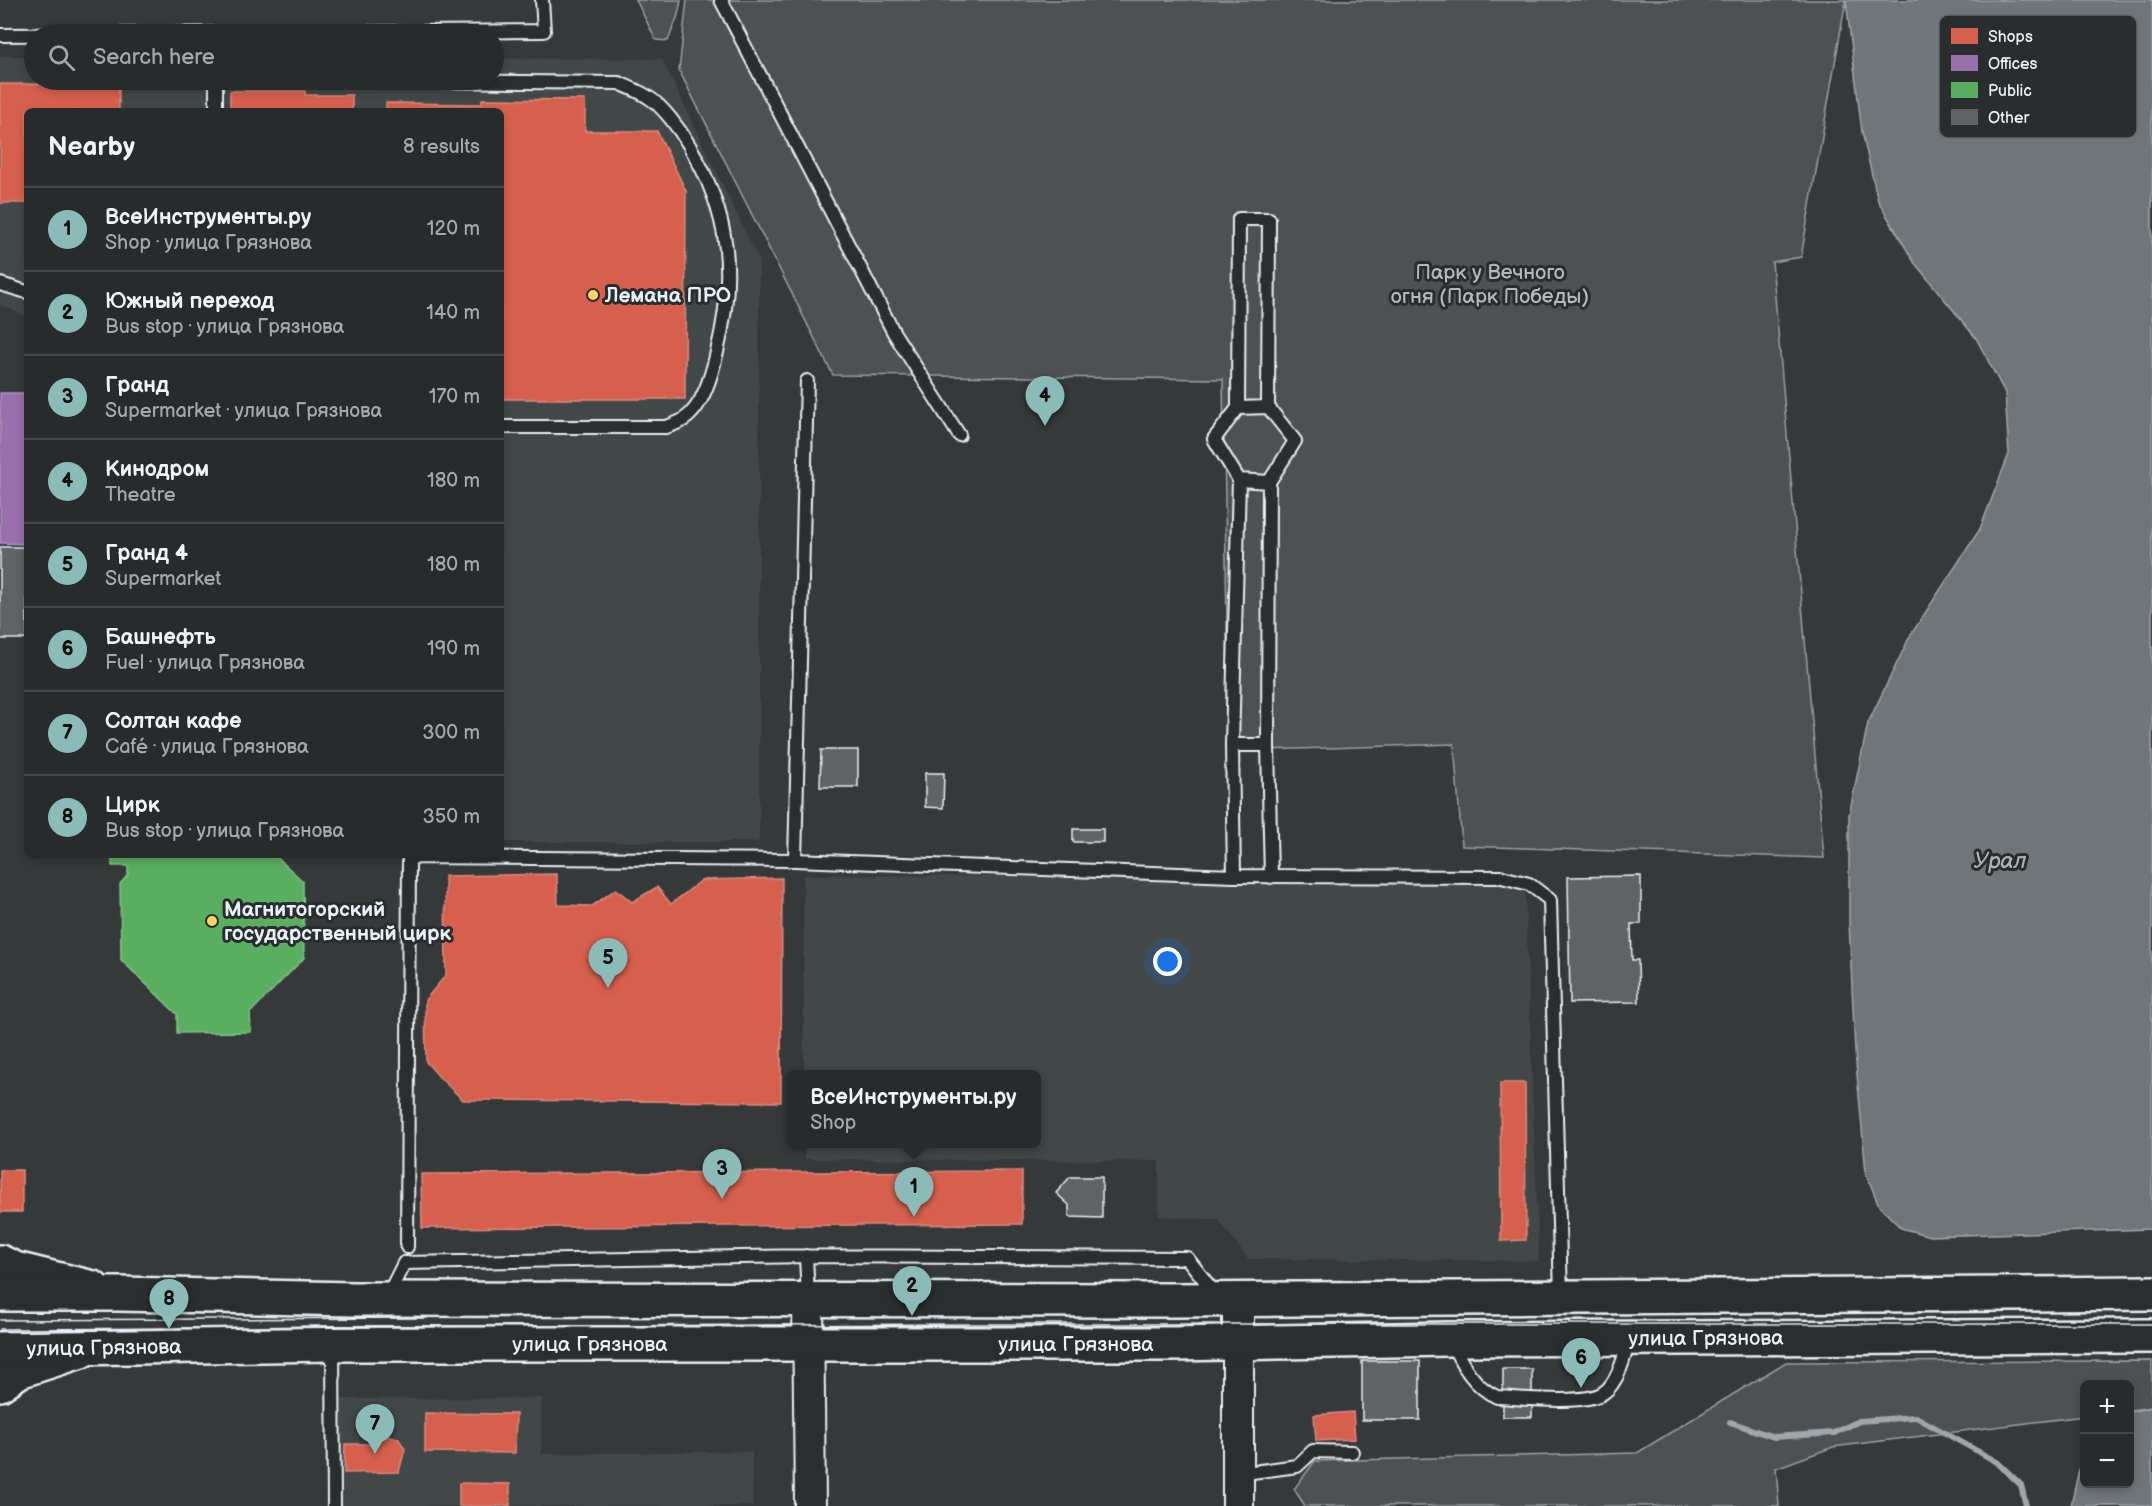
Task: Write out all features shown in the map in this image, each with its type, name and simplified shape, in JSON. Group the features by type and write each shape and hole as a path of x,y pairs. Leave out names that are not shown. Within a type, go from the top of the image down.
{"main road":[{"path":"0,1262 15,1269 118,1294"},
{"name":"улица Грязнова","path":"0,1294 386,1299 1229,1300 2152,1293"},
{"name":"улица Грязнова","path":"0,1349 333,1344 1239,1344 1449,1339 2152,1336"},
{"path":"0,1384 18,1371 90,1348"}],"street":[{"path":"808,1299 810,1506"},
{"path":"1229,1300 1239,1344 1238,1506"}],"lane":[{"path":"504,31 544,31 542,0"},
{"path":"720,0 894,333 959,435"},
{"path":"0,35 24,35"},
{"path":"504,82 619,83 650,97 680,129 706,173 720,216 728,259 726,299 710,378 696,408 684,420 666,427 504,427"},
{"path":"216,90 216,108"},
{"path":"1234,876 1232,746 1239,480 1214,439 1238,408 1239,219 1269,219 1268,407 1295,441 1269,482 1270,877"},
{"path":"0,284 24,291"},
{"path":"795,860 807,381"},
{"path":"1238,408 1268,407"},
{"path":"1239,480 1269,482"},
{"path":"1232,746 1268,746"},
{"path":"407,1246 409,858"},
{"path":"504,858 795,860 1270,877 1502,877 1529,884 1550,900 1561,1297"},
{"path":"806,1256 808,1299"},
{"path":"386,1299 404,1263 806,1256 1187,1258 1229,1300"},
{"path":"1449,1339 1462,1363 1480,1387 1490,1394 1550,1399 1574,1399 1600,1395 1606,1391 1624,1363 1629,1339"},
{"path":"333,1344 334,1506"},
{"path":"1238,1474 1297,1466 1313,1451 1352,1452"}],"shaded area":[{"path":"0,56 24,56 24,90 504,90 504,58 662,59 759,260 759,842 504,842 504,108 24,108 24,316 0,304"},
{"path":"803,875 1502,880 1525,890 1539,1261 1248,1259 1219,1220 1159,1216 1159,1161 805,1159 804,1148 1041,1148 1041,1070 804,1070"},
{"path":"542,1398 541,1454 752,1451 752,1506 342,1506 342,1399"}],"green space":[{"path":"636,0 681,0 668,41 656,40"},
{"name":"Парк у Вечного огня (Парк Победы)","path":"687,0 1846,0 1801,257 1772,262 1824,858 1462,846 1454,744 1229,751 1223,379 833,375 679,70"},
{"path":"2152,1361 2152,1407 2134,1409 2134,1380 2080,1380 2080,1416 1833,1447 1776,1468 1779,1506 1305,1506 1294,1489 1315,1461 1637,1453 1786,1362"}],"water":[{"name":"Урал","path":"1846,0 2152,0 2152,1229 1930,1236 1901,1228 1879,1206 1866,1173 1855,1052 1849,922 1849,815 1868,723 1910,636 1980,529 2009,454 2005,393 1976,338 1914,262 1878,201 1862,132"},
{"path":"2152,1407 2152,1506 2071,1506 2080,1464 2080,1488 2134,1488 2134,1411"}],"building: Shops":[{"path":"0,84 24,84 24,90 119,90 119,108 24,108 24,203 0,203"},
{"path":"230,91 305,91 305,95 352,95 352,108 230,108"},
{"name":"Лемана ПРО","path":"482,99 585,100 585,131 657,131 686,191 685,399 504,399 504,108 386,108 386,103 482,104"},
{"path":"557,874 558,905 592,906 616,889 632,902 657,887 671,904 702,880 782,878 781,1102 463,1100 441,1079 426,1062 425,1000 446,975 445,876"},
{"path":"1500,1083 1525,1083 1526,1240 1501,1241"},
{"path":"0,1170 22,1170 22,1212 0,1212"},
{"path":"1022,1171 1022,1224 422,1228 421,1174"},
{"path":"1353,1412 1355,1439 1316,1441 1314,1415"},
{"path":"425,1413 516,1414 515,1453 425,1452"},
{"path":"385,1436 398,1438 405,1449 399,1472 344,1473 345,1444 378,1444 379,1439"},
{"path":"459,1483 510,1484 510,1506 459,1506"}],"building: Offices":[{"path":"0,393 24,393 24,544 0,543"}],"building: Public":[{"name":"Магнитогорский государственный цирк","path":"112,858 277,858 303,881 304,958 250,1013 251,1032 177,1033 177,1014 121,960 120,884 128,875 128,866 112,866"}],"building: Other":[{"path":"0,547 24,547 24,639 0,639"},
{"path":"821,750 858,750 858,787 820,787"},
{"path":"925,773 944,773 943,808 925,807"},
{"path":"1073,829 1103,829 1103,842 1073,842"},
{"path":"1641,876 1641,924 1631,924 1632,960 1638,960 1639,1002 1570,1003 1568,877"},
{"path":"1070,1177 1102,1177 1102,1218 1069,1217 1069,1205 1056,1193"},
{"path":"1362,1361 1420,1361 1420,1420 1362,1420"},
{"path":"1503,1369 1532,1369 1532,1417 1503,1417"}],"waterway":[{"path":"1730,1422 1774,1437 1834,1433 1859,1421 1916,1417 1997,1462 2021,1485 2026,1506"}],"tram line":[{"path":"0,1320 427,1318"},
{"path":"0,1329 972,1324 2152,1324"}],"place":[{"name":"Лемана ПРО","path":"593,295"},
{"name":"Кинодром","path":"1045,426"},
{"name":"Магнитогорский государственный цирк","path":"212,921"},
{"name":"Гранд 4","path":"608,988"},
{"name":"Гранд","path":"722,1199"},
{"name":"ВсеИнструменты.ру","path":"914,1217"},
{"name":"Южный переход","path":"912,1316"},
{"name":"Цирк","path":"169,1329"},
{"name":"Башнефть","path":"1581,1388"},
{"name":"Солтан кафе","path":"375,1454"}]}
